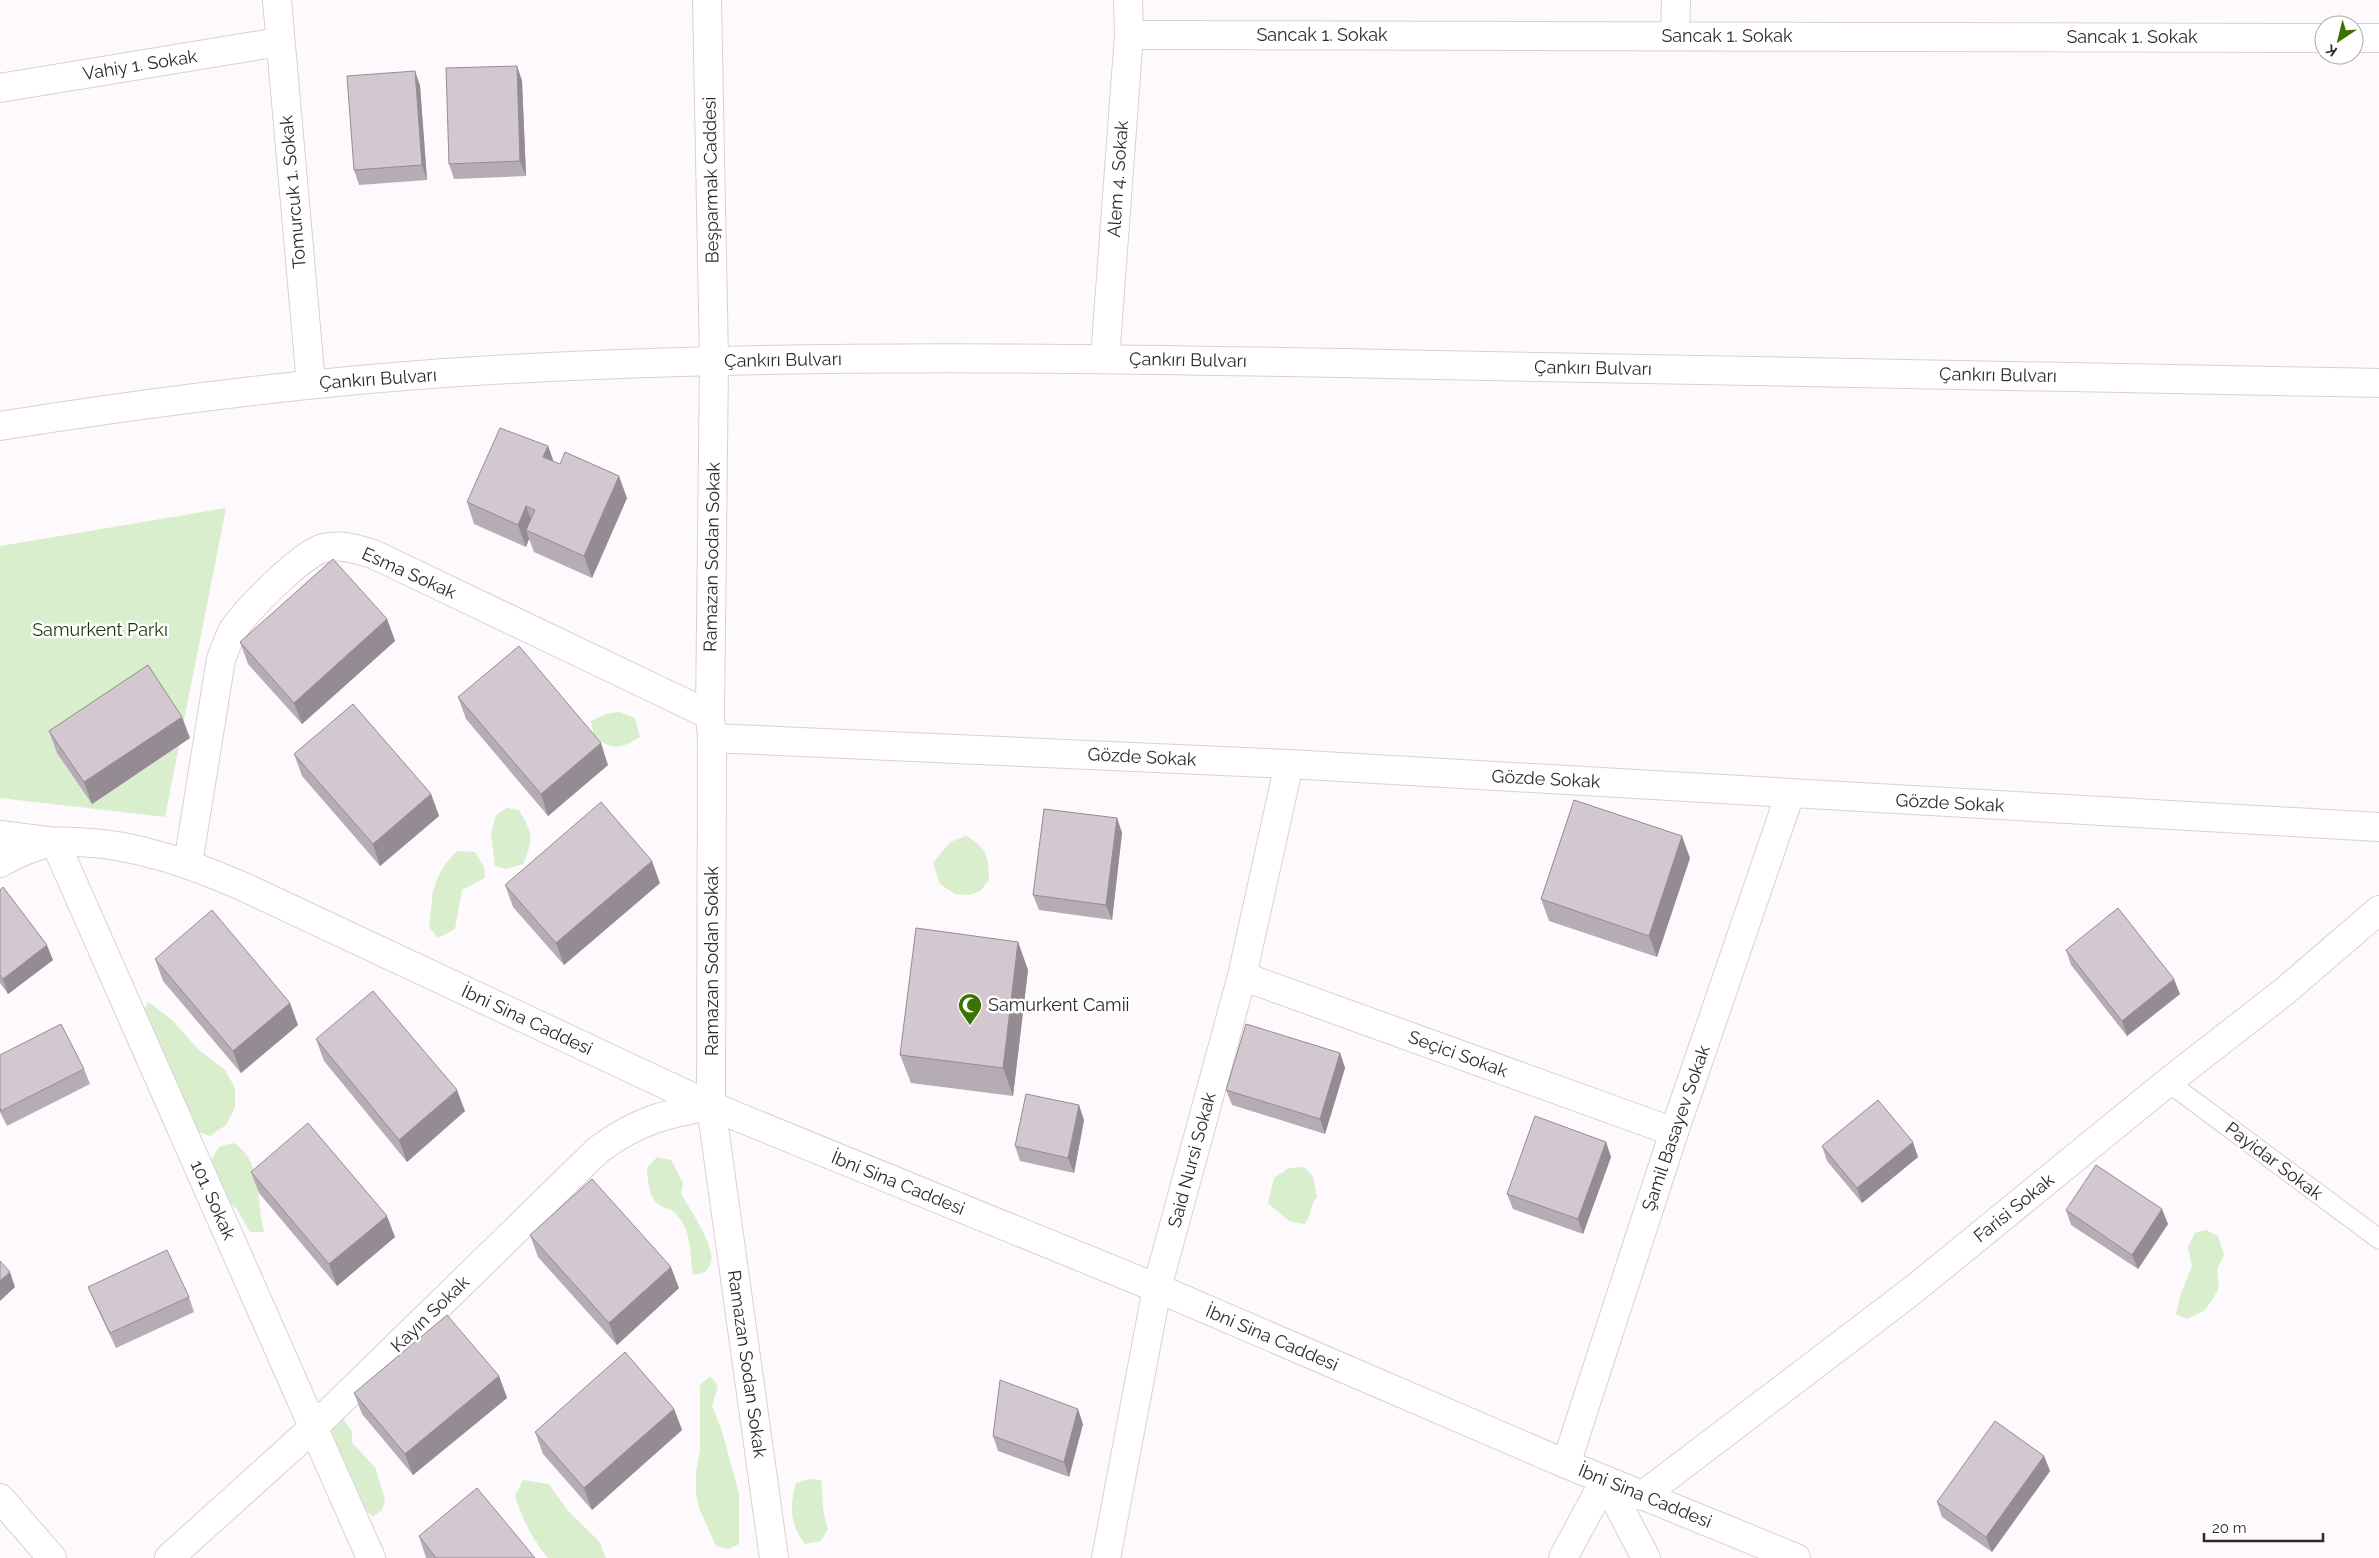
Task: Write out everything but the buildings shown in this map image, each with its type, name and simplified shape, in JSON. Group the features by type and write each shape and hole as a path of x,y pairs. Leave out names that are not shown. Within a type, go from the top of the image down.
{"street":[{"name":"Tomurcuk 1. Sokak","path":"277,0 311,384"},
{"name":"Beşparmak Caddesi","path":"707,0 714,360"},
{"name":"Alem 4. Sokak","path":"1105,358 1129,35 1128,0"},
{"path":"1675,36 1676,0"},
{"name":"Sancak 1. Sokak","path":"1129,35 2314,38"},
{"path":"2364,38 2379,38"},
{"name":"Vahiy 1. Sokak","path":"0,88 280,42"},
{"name":"Çankırı Bulvarı","path":"0,426 172,401 311,384 509,369 714,360 1105,358 2379,383"},
{"name":"Ramazan Sodan Sokak","path":"714,360 711,727 711,1106 774,1558"},
{"name":"Esma Sokak","path":"188,864 222,659 232,631 263,596 297,566 322,548 344,545 373,554 711,727"},
{"name":"Gözde Sokak","path":"711,727 1289,764 2379,827"},
{"name":"Said Nursi Sokak","path":"1106,1558 1157,1288 1242,976 1289,764"},
{"name":"Şamil Basayev Sokak","path":"1566,1464 1674,1132 1790,794"},
{"path":"0,836 55,842"},
{"name":"İbni Sina Caddesi","path":"0,863 23,852 55,842 93,843 126,848 188,864 244,887 711,1106 1157,1288 1566,1464 1796,1558"},
{"name":"101. Sokak","path":"55,842 371,1558"},
{"name":"Farisi Sokak","path":"1642,1496 1913,1290 2168,1082 2285,990 2379,910"},
{"name":"Seçici Sokak","path":"1242,976 1674,1132"},
{"name":"Kayın Sokak","path":"169,1558 313,1428 598,1150 622,1132 642,1123 667,1114 711,1106"},
{"path":"1563,1558 1605,1480"},
{"path":"1605,1480 1646,1558"},
{"path":"0,1498 52,1558"}],"lane":[{"name":"Payidar Sokak","path":"2168,1082 2379,1239"}],"green space":[{"name":"Samurkent Parkı","path":"226,508 165,817 0,798 0,546"},
{"path":"619,712 635,718 640,737 617,747 607,745 594,737 591,721 606,714"},
{"path":"507,808 519,810 527,825 530,842 523,864 506,869 495,866 491,833 496,815"},
{"path":"966,836 983,849 989,872 989,880 980,891 969,895 955,894 940,884 933,863 950,842"},
{"path":"457,851 475,852 484,867 485,878 462,890 455,929 438,938 429,927 433,891 446,863"},
{"path":"148,1002 171,1019 199,1050 225,1070 235,1088 235,1107 226,1125 210,1136 195,1131 140,1018"},
{"path":"234,1143 250,1160 254,1171 264,1232 250,1232 237,1209 220,1195 211,1160 219,1147"},
{"path":"657,1157 671,1160 683,1183 681,1194 710,1247 711,1262 705,1272 693,1275 689,1239 684,1225 674,1212 658,1204 650,1193 647,1168"},
{"path":"1304,1167 1313,1176 1317,1197 1305,1224 1289,1221 1268,1203 1274,1178 1289,1168"},
{"path":"2206,1230 2218,1236 2224,1255 2217,1270 2219,1287 2204,1311 2187,1319 2176,1314 2181,1293 2192,1266 2188,1247 2195,1233"},
{"path":"710,1376 718,1386 712,1406 721,1428 739,1493 739,1544 729,1549 716,1546 699,1508 696,1493 696,1472 700,1451 700,1385"},
{"path":"343,1418 352,1432 352,1443 375,1467 385,1499 382,1510 373,1516 361,1508 332,1441 331,1424"},
{"path":"809,1479 821,1480 828,1529 821,1541 805,1544 796,1530 792,1515 792,1500 796,1483"},
{"path":"523,1480 549,1484 568,1511 599,1541 606,1558 549,1558 546,1556 528,1528 515,1496"}],"place":[{"name":"Samurkent Camii","path":"970,1026"}]}
